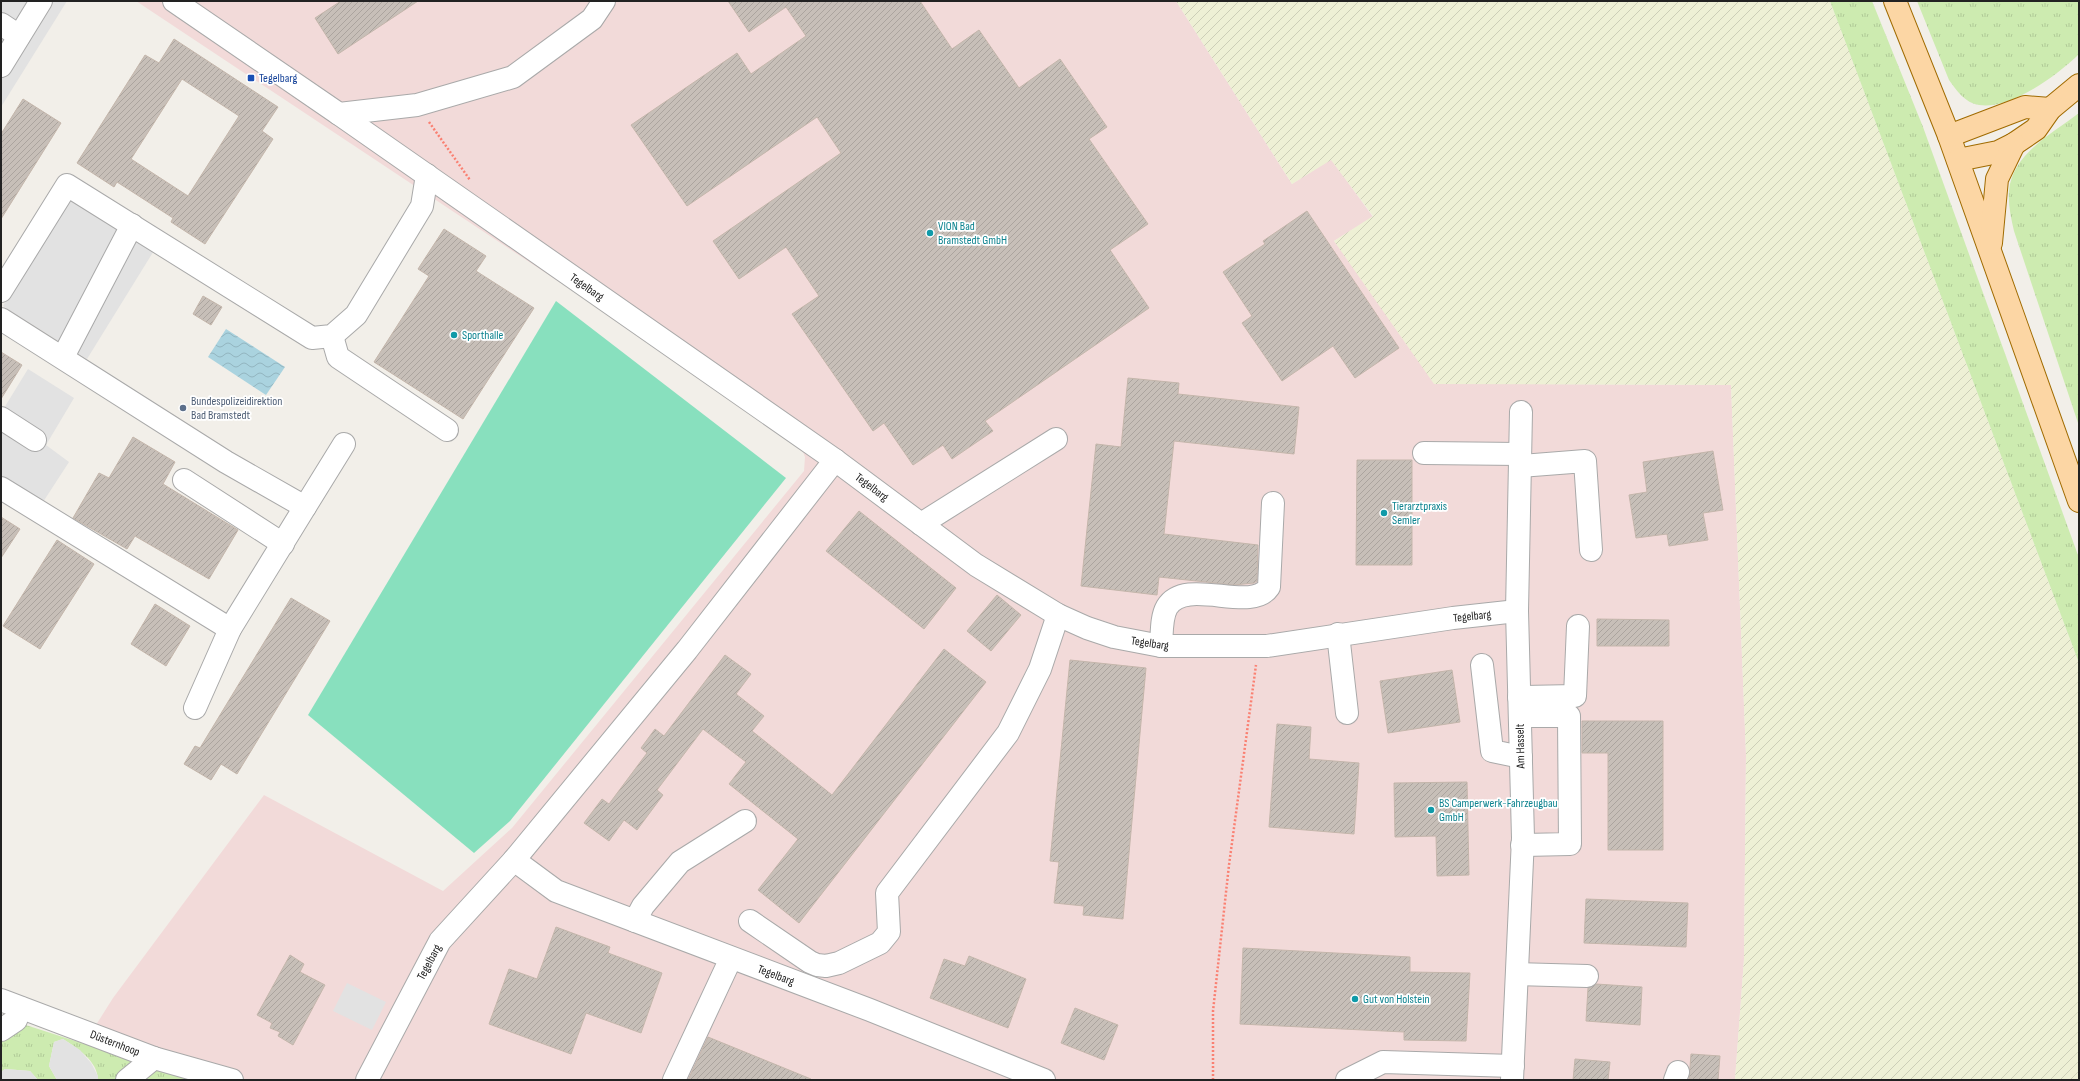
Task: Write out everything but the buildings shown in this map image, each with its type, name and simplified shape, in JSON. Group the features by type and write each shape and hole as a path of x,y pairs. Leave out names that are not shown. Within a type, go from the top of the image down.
{"main road":[{"path":"1895,1 1958,160 2079,501"},
{"path":"1958,160 1998,152 2014,144 2036,129 2050,109 2079,85"},
{"path":"1949,136 2025,107 2050,109"},
{"path":"1990,250 1997,180 2014,144"}],"street":[{"path":"1,66 41,1"},
{"name":"Tegelbarg","path":"174,1 427,175 835,460 976,565 1058,615 1114,638 1161,646 1267,646 1338,634 1452,618 1517,611"},
{"path":"339,114 417,105 512,76 592,19 604,1"},
{"path":"1,24 20,36"},
{"path":"1,291 67,185 312,338 332,336 356,315 422,206 427,175"},
{"path":"63,357 132,225"},
{"path":"1,319 226,462 305,506"},
{"path":"332,336 338,357 447,430"},
{"name":"Am Hasselt","path":"1513,1073 1522,845 1517,611 1521,412"},
{"path":"1,418 35,440"},
{"path":"921,524 1056,439"},
{"path":"195,708 230,629 344,444"},
{"path":"1424,453 1520,460 1585,461 1591,550"},
{"name":"Tegelbarg","path":"367,1080 440,941 514,860 687,650 835,460"},
{"path":"184,480 282,544"},
{"path":"1,488 230,629"},
{"path":"1161,646 1165,611 1168,605 1176,599 1194,594 1252,597 1265,592 1269,587 1273,504"},
{"path":"750,921 817,965 839,963 883,940 889,932 890,923 887,893 1002,742 1016,719 1040,669 1058,615"},
{"path":"1519,706 1575,696 1578,626"},
{"path":"1338,634 1347,713"},
{"path":"1482,665 1492,751 1521,757"},
{"path":"1519,706 1570,716 1570,844 1522,845"},
{"path":"635,921 643,906 680,862 745,821"},
{"name":"Tegelbarg","path":"514,860 556,891 870,1010 1044,1080"},
{"path":"674,1080 731,958"},
{"path":"1517,974 1587,976"},
{"name":"Düsternhoop","path":"1,1000 154,1058 232,1080"},
{"path":"1,1030 16,1020 21,1008"},
{"path":"127,1080 154,1058"},
{"path":"1346,1080 1383,1062 1513,1073"}],"path":[{"path":"417,105 472,182"},
{"path":"1213,1080 1213,1011 1232,843 1255,667 1267,646"}],"shaded area":[{"path":"1,1 67,1 1,107"},
{"path":"136,1 1176,1 1292,184 1331,159 1373,217 1334,241 1518,384 1731,385 1746,755 1744,959 1735,1080 196,1080 84,1044 113,998 264,795 443,891 512,828 804,471 805,457 799,441"},
{"path":"71,196 155,249 87,359 3,306"},
{"path":"28,369 74,398 46,445 69,462 43,502 1,476 1,413"},
{"path":"347,983 386,1002 372,1030 333,1011"},
{"path":"63,1039 80,1050 91,1063 98,1076 98,1080 57,1080 49,1066 54,1042"},
{"path":"5,1069 30,1071 38,1080 1,1080 1,1072"}],"green space":[{"path":"1176,1 1830,1 2079,663 2079,1080 1735,1080 1744,959 1746,755 1731,385 1434,384 1334,241 1373,216 1331,160 1292,184"},
{"path":"1830,1 1872,1 1923,127 2079,558 2079,663"},
{"path":"1917,1 2079,1 2079,54 2059,72 2019,97 1991,105 1974,104 1961,96 1949,80"},
{"path":"2079,113 2079,426 2014,231 2010,211 2009,191 2012,178 2026,155 2046,137"},
{"path":"556,301 786,478 510,821 474,853 308,715"},
{"path":"1,1017 196,1080 98,1080 97,1073 91,1061 63,1039 54,1042 49,1066 57,1080 38,1080 30,1071 5,1069 1,1072"}],"water":[{"path":"226,329 285,367 266,395 208,357"}],"place":[{"name":"Tegelbarg","path":"251,78"},
{"name":"VION Bad Bramstedt GmbH","path":"930,233"},
{"name":"Sporthalle","path":"454,335"},
{"name":"Bundespolizeidirektion Bad Bramstedt","path":"183,408"},
{"name":"Tierarztpraxis Semler","path":"1384,513"},
{"name":"BS Camperwerk-Fahrzeugbau GmbH","path":"1431,810"},
{"name":"Gut von Holstein","path":"1355,999"}]}
